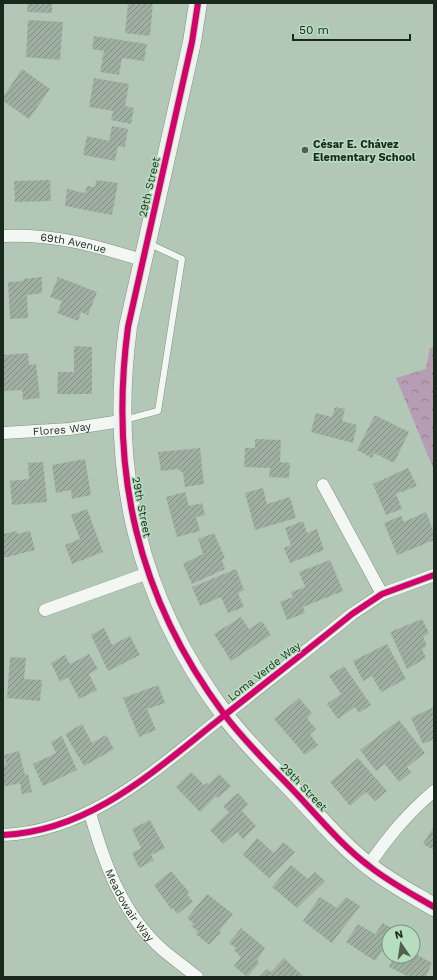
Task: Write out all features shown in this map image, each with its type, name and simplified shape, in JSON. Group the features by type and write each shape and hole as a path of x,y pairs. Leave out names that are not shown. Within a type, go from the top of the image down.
{"street":[{"name":"29th Street","path":"198,3 192,42 142,260 128,327 124,355 121,421 123,457 129,500 148,573 176,639 197,677 224,715 250,746 368,866 434,907"},
{"name":"69th Avenue","path":"3,236 29,235 62,238 89,244 142,260"},
{"name":"Flores Way","path":"3,433 69,429 121,421"},
{"path":"323,485 382,594"},
{"path":"45,610 148,573"},
{"name":"Loma Verde Way","path":"3,835 42,830 90,813 118,798 352,614 382,594 434,575"},
{"path":"368,866 391,832 412,809 434,791"},
{"name":"Meadowair Way","path":"90,813 102,854 124,902 145,931 164,951 198,977"}],"lane":[{"path":"121,421 158,411 182,260 146,242"}],"green space":[{"path":"434,347 434,470 396,378 426,369 430,348"}],"building":[{"path":"28,3 52,3 52,13 27,12"},
{"path":"128,3 153,3 150,36 125,33"},
{"path":"28,20 63,22 60,60 26,57"},
{"path":"94,36 147,44 144,61 122,58 119,75 100,72 104,51 92,49"},
{"path":"22,69 50,89 29,119 3,101 3,97"},
{"path":"94,78 129,84 125,106 134,108 131,124 111,120 113,111 89,107"},
{"path":"112,126 128,129 125,147 118,146 115,161 83,155 87,136 109,141"},
{"path":"50,180 51,201 15,202 14,181"},
{"path":"96,180 118,183 112,215 65,206 67,189 85,193 87,186 95,187"},
{"path":"42,277 42,293 27,295 28,318 10,319 8,282"},
{"path":"58,277 97,292 88,315 81,312 78,321 57,313 62,301 50,297"},
{"path":"74,346 92,347 92,394 57,394 58,372 74,372"},
{"path":"28,353 29,365 36,364 40,398 23,400 22,390 3,391 3,355"},
{"path":"335,407 345,409 342,421 357,425 353,443 311,432 316,413 332,417"},
{"path":"375,415 409,432 394,463 374,453 372,458 357,450"},
{"path":"255,439 281,440 280,462 290,463 289,478 269,477 270,468 244,467 245,448 255,448"},
{"path":"200,448 204,484 185,487 183,473 178,469 161,471 158,452"},
{"path":"85,459 91,495 72,499 71,490 56,493 52,465"},
{"path":"43,462 47,502 12,505 10,481 29,479 28,463"},
{"path":"408,468 417,486 396,494 402,509 386,515 373,484"},
{"path":"263,488 267,504 290,497 296,518 255,530 245,493"},
{"path":"185,492 189,506 202,503 205,515 196,517 200,531 177,537 166,497"},
{"path":"87,509 103,552 72,564 65,545 80,539 71,515"},
{"path":"426,512 434,532 434,540 397,555 384,523 401,516 404,522"},
{"path":"303,521 307,533 317,529 324,550 290,563 284,548 291,545 285,528"},
{"path":"17,531 17,534 30,531 35,550 3,558 3,534"},
{"path":"214,533 225,558 222,560 225,569 192,584 183,564 203,554 198,539"},
{"path":"330,560 343,591 303,607 305,613 287,620 280,602 293,597 291,592 305,587 299,572"},
{"path":"236,569 244,590 238,593 244,607 228,613 221,597 200,606 192,587"},
{"path":"241,617 249,629 262,621 271,635 231,661 214,634"},
{"path":"422,619 429,633 423,637 427,646 422,649 426,658 407,669 390,632"},
{"path":"104,628 112,645 130,636 140,655 108,671 91,635"},
{"path":"387,644 406,679 381,692 372,676 363,681 353,661"},
{"path":"89,654 98,669 89,674 97,690 79,699 68,677 60,682 51,663 65,655 70,664"},
{"path":"10,657 26,658 24,679 42,680 40,701 7,698"},
{"path":"344,666 371,705 359,713 355,707 338,719 327,704 341,694 329,676"},
{"path":"158,685 165,703 147,709 156,730 139,737 123,698"},
{"path":"299,698 312,713 307,718 316,729 310,734 318,745 305,755 274,719"},
{"path":"434,707 434,739 423,744 411,718"},
{"path":"399,720 425,753 407,767 411,772 399,782 385,764 376,771 360,750"},
{"path":"82,724 92,743 106,735 114,749 84,766 65,734"},
{"path":"62,736 77,770 43,786 33,764 56,753 51,742"},
{"path":"19,751 25,775 28,774 32,792 22,794 20,783 3,787 3,765 6,764 4,755"},
{"path":"358,758 387,791 375,801 366,792 350,806 330,782"},
{"path":"191,772 204,785 207,783 209,784 219,774 231,786 218,798 216,796 200,812 176,787"},
{"path":"238,793 248,804 242,811 256,826 243,839 237,832 223,844 210,830 229,812 223,806"},
{"path":"150,820 165,848 151,855 154,860 139,868 132,853 141,848 132,829"},
{"path":"434,826 434,850 423,844"},
{"path":"257,838 274,853 283,842 295,852 269,878 243,855"},
{"path":"291,865 308,879 315,872 325,881 297,908 272,887"},
{"path":"171,871 189,892 187,894 193,902 177,914 173,908 171,909 154,885"},
{"path":"207,894 233,914 219,931 221,932 209,945 196,934 198,931 191,926 194,924 187,918"},
{"path":"320,897 337,908 346,897 360,906 332,943 303,921"},
{"path":"358,924 375,934 381,926 381,952 375,961 346,942"},
{"path":"241,928 265,948 257,960 259,963 247,977 234,966 241,957 234,950 236,948 229,943"},
{"path":"421,957 432,963 426,977 409,977 389,967 390,964 421,964"},
{"path":"284,958 304,977 259,977 267,969 271,972"}],"cycle path":[{"path":"198,3 192,42 128,327 123,380 123,432 127,482 136,531 150,578 170,624 194,670 224,714 257,753 349,849 384,877 434,907"},
{"path":"3,835 35,831 65,822 93,810 120,794 171,758 352,614 382,594 434,575"}],"place":[{"name":"César E. Chávez Elementary School","path":"305,150"}]}
